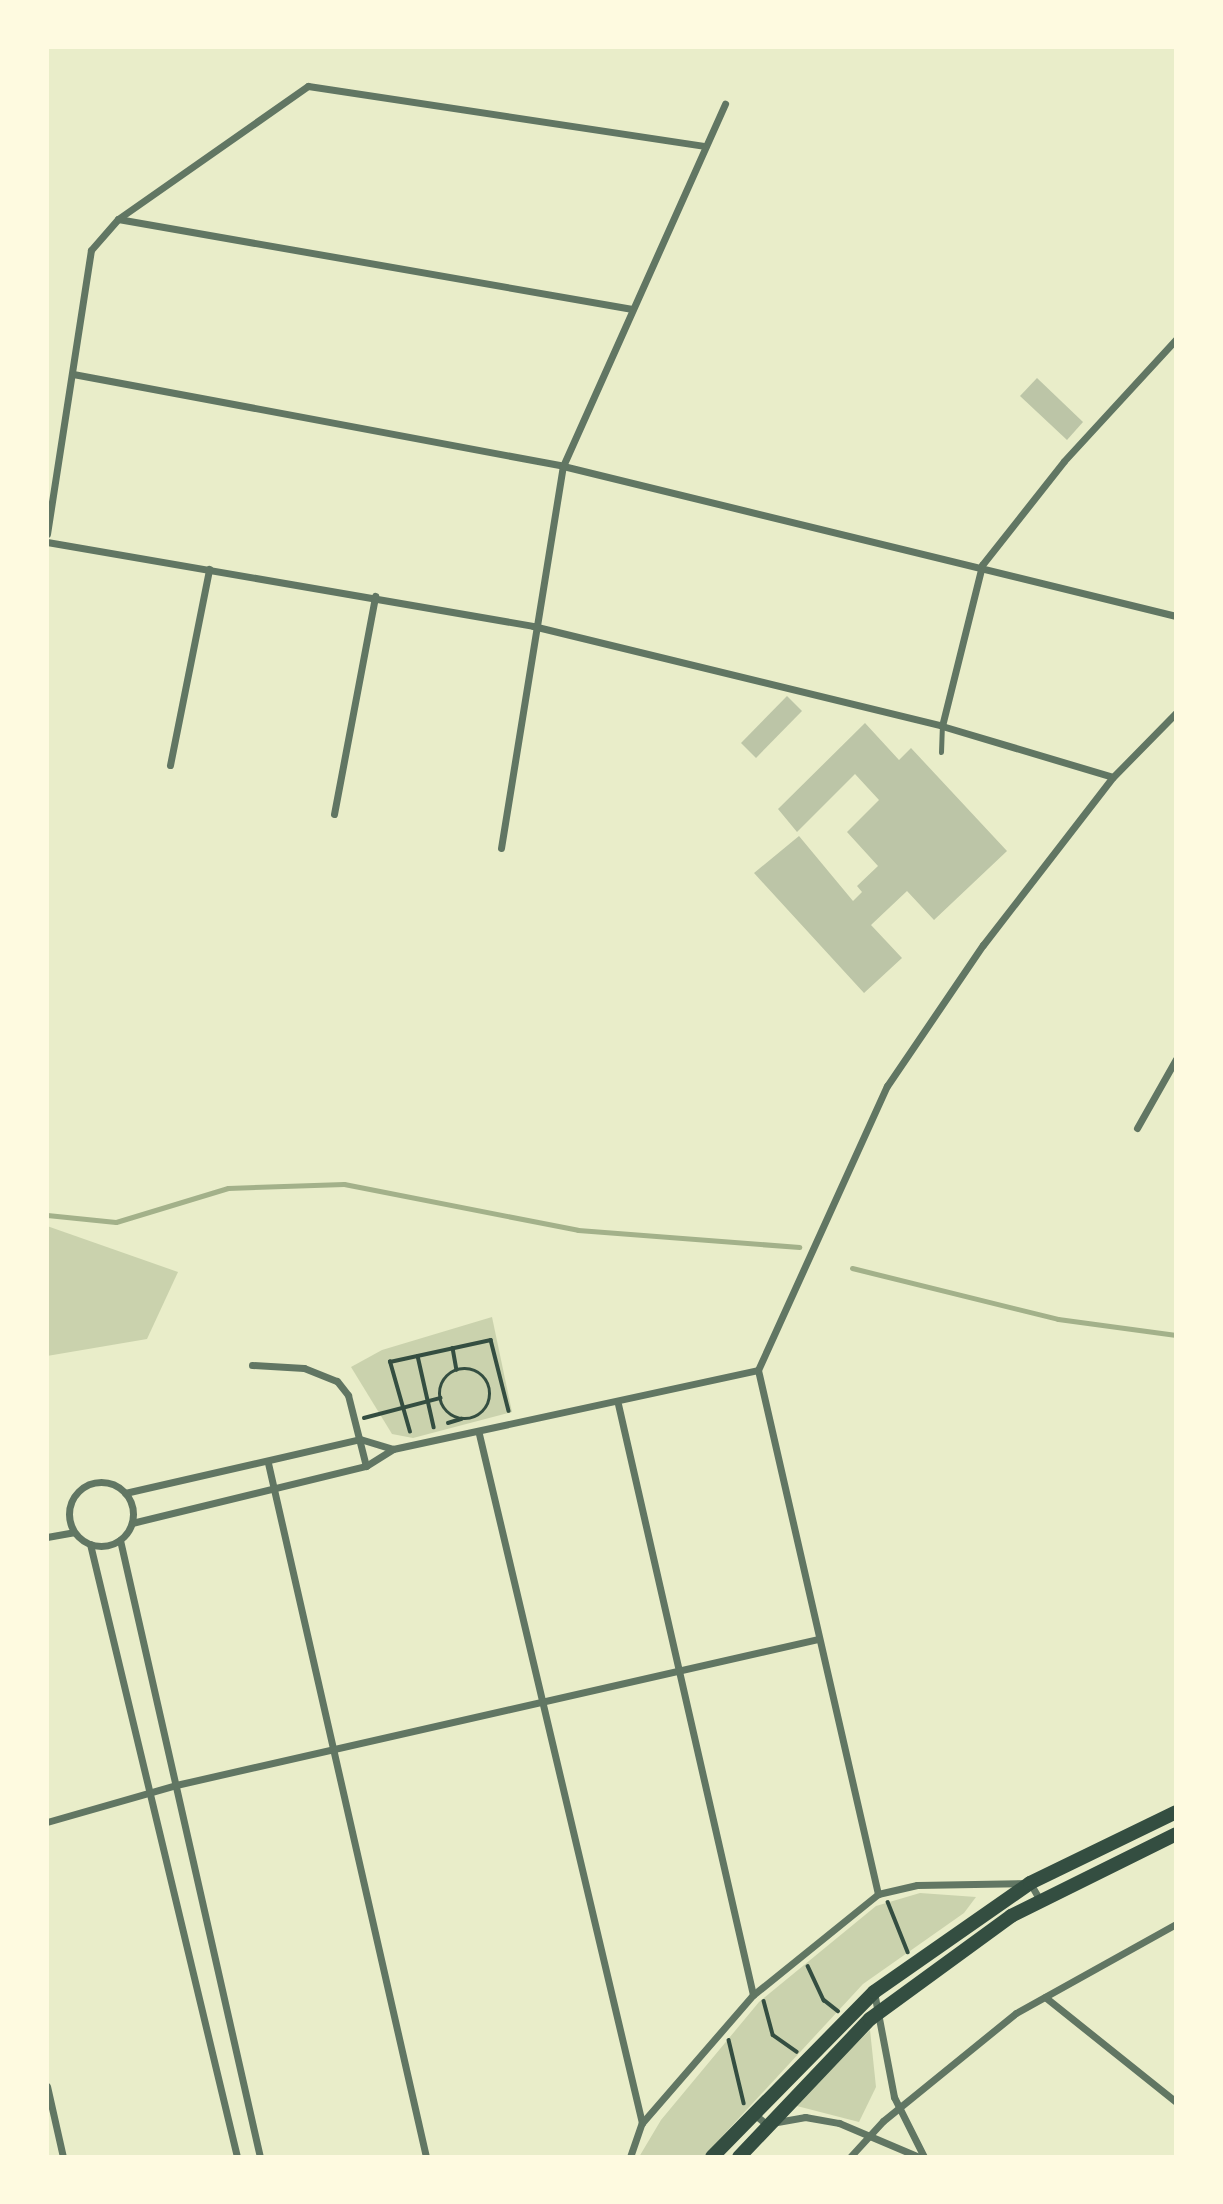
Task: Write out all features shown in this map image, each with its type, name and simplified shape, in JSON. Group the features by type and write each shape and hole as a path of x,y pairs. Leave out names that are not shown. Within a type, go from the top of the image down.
{"main road":[{"path":"712,2157 845,2016 874,1992 1030,1883 1176,1812"},
{"path":"739,2157 766,2124 880,2012 1040,1900 1176,1834"}],"street":[{"path":"47,534 91,250 118,219 290,97 319,84 706,146"},
{"path":"501,848 533,626 563,466 725,104"},
{"path":"118,219 632,309"},
{"path":"942,726 982,565 1065,461 1176,339"},
{"path":"73,374 563,466 982,565 1176,615"},
{"path":"47,542 375,596 533,626 942,726 1113,777"},
{"path":"170,765 209,569"},
{"path":"334,814 375,596"},
{"path":"878,1894 758,1370 818,1229 887,1086 983,945 1113,777 1176,713"},
{"path":"1138,1128 1176,1059"},
{"path":"252,1365 304,1368 337,1381 355,1421 366,1466"},
{"path":"90,1545 120,1540 132,1523 366,1466 393,1449 513,1427 758,1370"},
{"path":"618,1404 677,1675 753,1995"},
{"path":"479,1434 548,1704 642,2123"},
{"path":"237,2157 145,1794 90,1545 74,1532 69,1512 85,1486 106,1483 125,1493 268,1463 360,1439 393,1449"},
{"path":"268,1463 426,2157"},
{"path":"125,1493 132,1523"},
{"path":"47,1537 74,1532"},
{"path":"120,1540 260,2157"},
{"path":"47,1822 176,1785 335,1754 677,1675 818,1639"},
{"path":"630,2157 642,2123 753,1995 878,1894 887,1891 1030,1883 1040,1900"},
{"path":"850,2157 869,2135 1016,2013 1176,1924"},
{"path":"874,1992 898,2110 921,2157"},
{"path":"1045,1997 1176,2102"},
{"path":"47,2086 63,2157"},
{"path":"752,2112 766,2124 805,2117 869,2135 921,2157"}],"lane":[{"path":"942,726 942,752"}],"path":[{"path":"461,1419 450,1415 440,1398 446,1378 457,1370 476,1372 490,1391 481,1414 434,1427 409,1432 390,1362 491,1340 513,1427"},
{"path":"453,1348 457,1370"},
{"path":"418,1356 434,1427"},
{"path":"355,1421 440,1398"},
{"path":"887,1891 889,1916 915,1963"},
{"path":"805,1951 811,1980 845,2016"},
{"path":"765,1985 766,2024 786,2046 806,2056"},
{"path":"727,2024 739,2099 752,2112"}],"green space":[{"path":"47,1226 178,1272 147,1339 47,1356"},
{"path":"492,1317 512,1412 413,1438 392,1434 351,1367 382,1350"},
{"path":"920,1893 976,1897 964,1913 863,1984 703,2157 639,2157 661,2120 759,2002 876,1906"},
{"path":"870,2030 876,2087 859,2122 793,2105"}],"building":[{"path":"1037,378 1083,422 1067,440 1020,396"},
{"path":"787,696 802,711 756,758 741,743"},
{"path":"865,723 899,760 911,748 1007,851 934,920 907,891 871,925 902,958 864,993 754,873 799,836 853,901 862,892 857,886 878,866 847,832 879,800 855,774 797,832 778,809"}],"waterway":[{"path":"47,1215 116,1222 228,1188 344,1184 578,1230 799,1247"},
{"path":"852,1268 1058,1319 1176,1335"}]}
